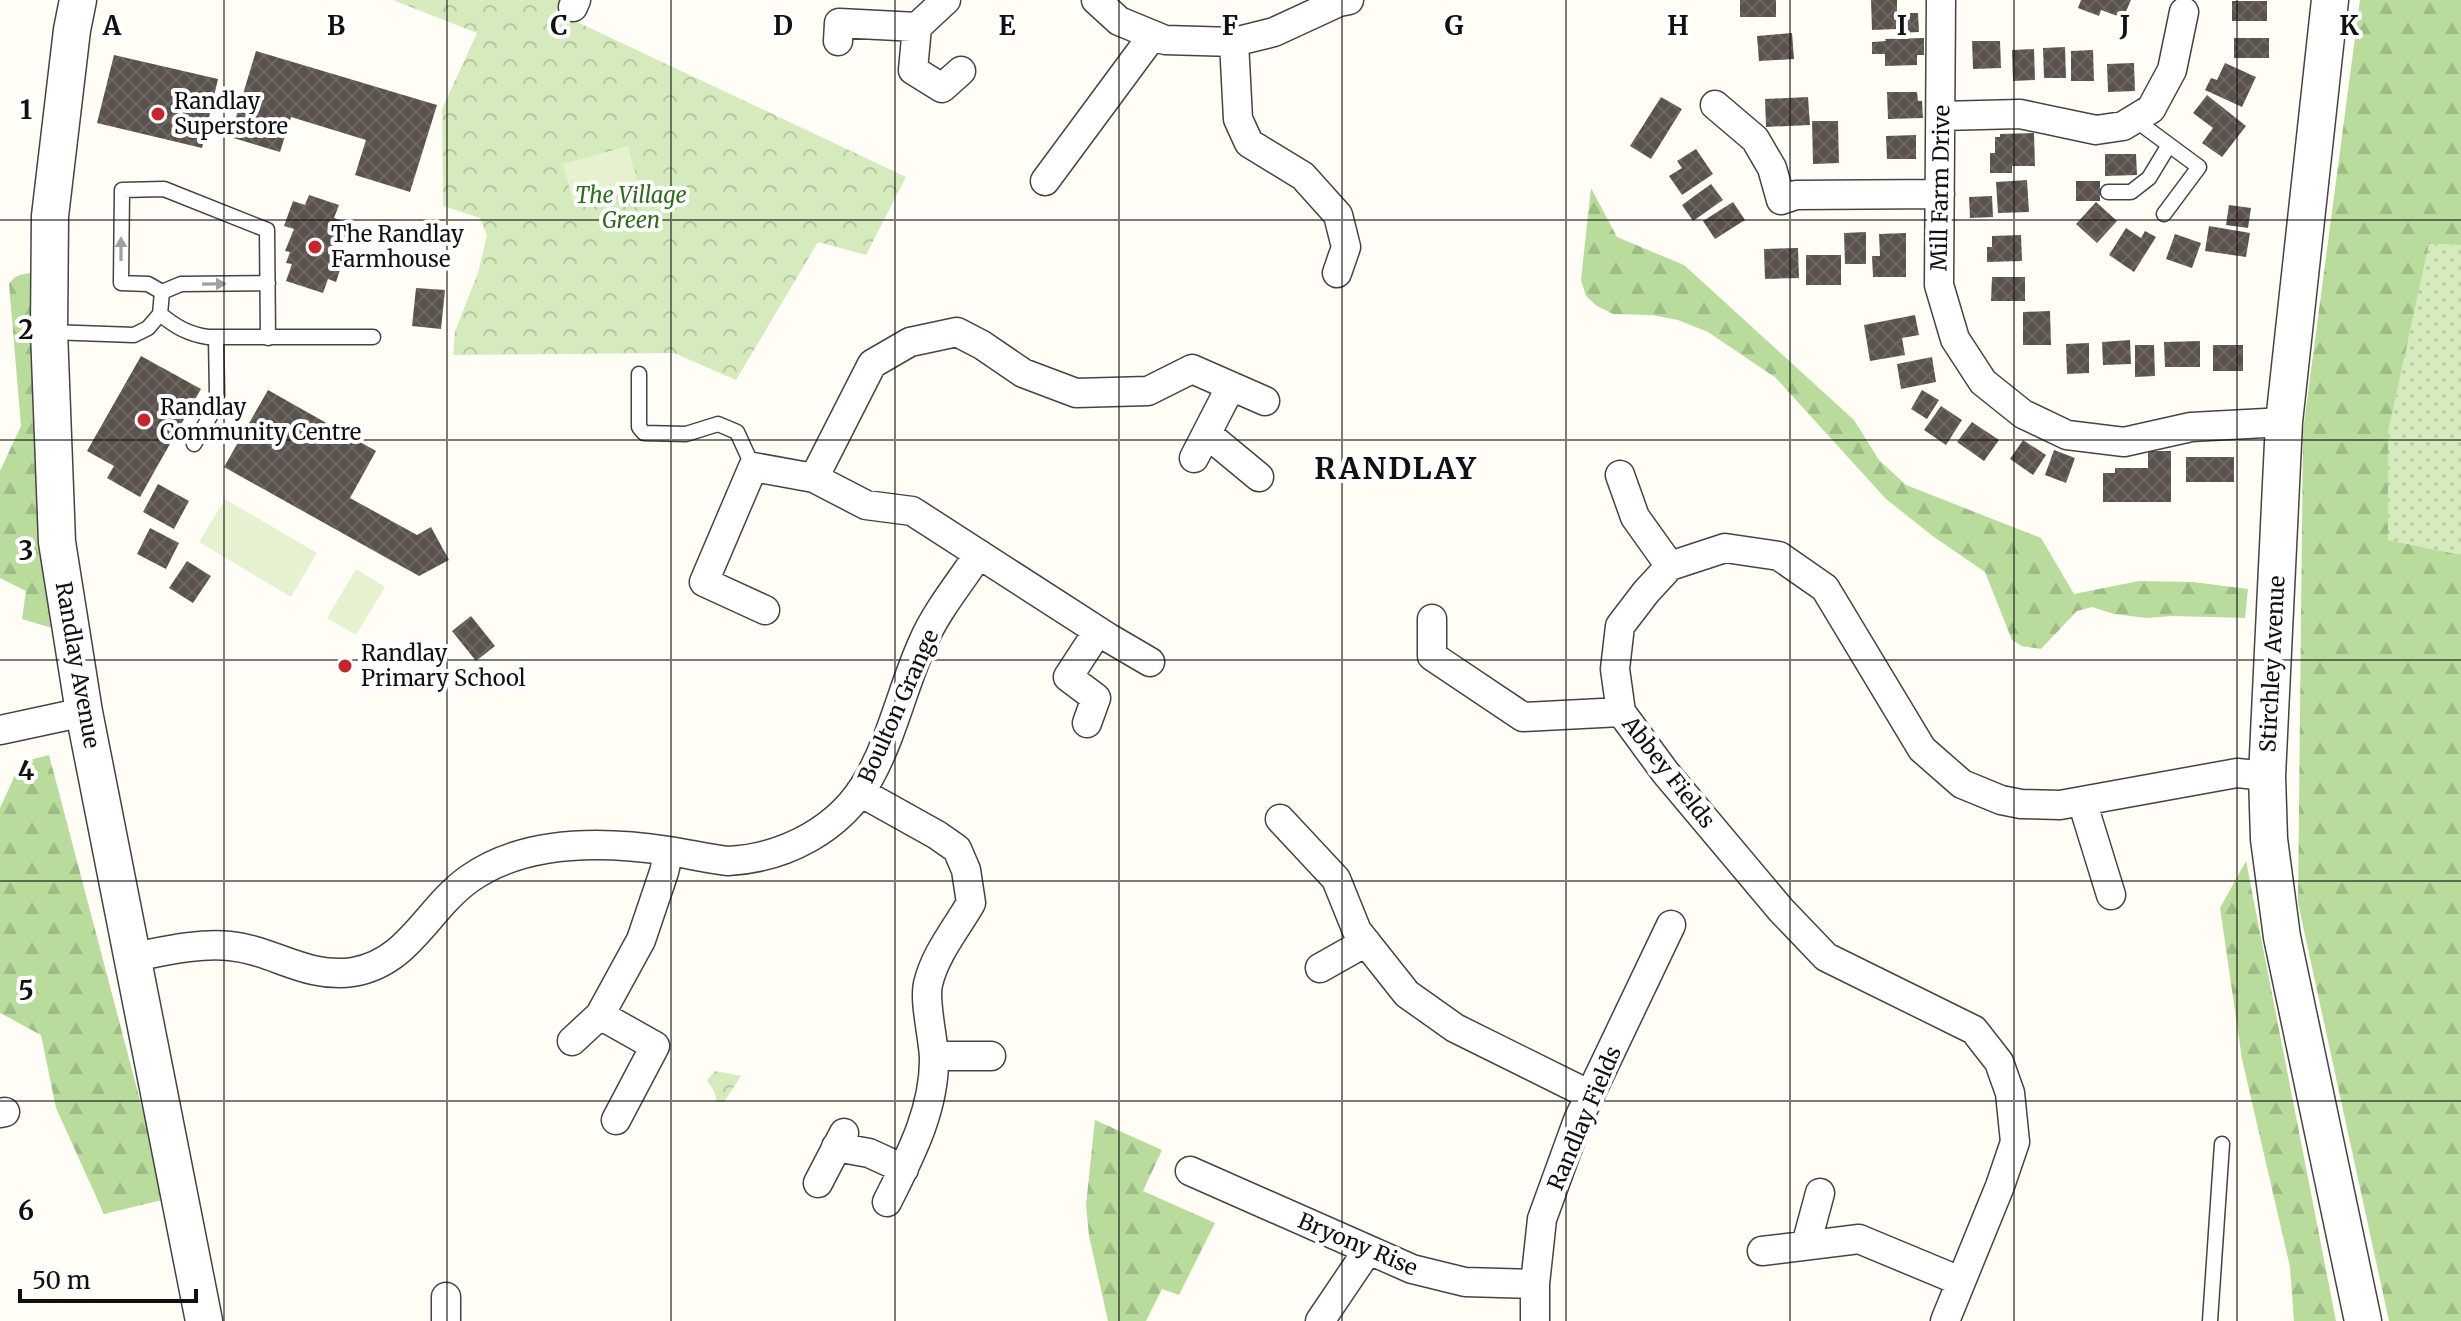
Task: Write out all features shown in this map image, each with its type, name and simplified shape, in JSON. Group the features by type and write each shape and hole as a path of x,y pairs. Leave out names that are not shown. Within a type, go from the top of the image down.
{"street":[{"name":"Randlay Avenue","path":"78,0 68,57 50,216 49,331 57,542 84,712 204,1321"},
{"path":"946,0 917,27 913,70 942,88 961,71"},
{"path":"1096,0 1119,21 1165,40 1234,42 1274,32 1349,0"},
{"name":"Mill Farm Drive","path":"1941,0 1939,285 1955,339 1983,382 2023,414 2067,435 2124,442 2191,427 2284,422"},
{"name":"Stirchley Avenue","path":"2330,0 2284,422 2267,776 2269,839 2282,937 2363,1321"},
{"path":"1941,116 2020,114 2096,130 2123,126 2151,109 2172,70 2178,6"},
{"path":"838,41 839,23 917,27"},
{"path":"1045,181 1153,35"},
{"path":"1234,42 1238,119 1249,143 1303,176 1338,215 1346,247 1337,273"},
{"path":"1715,105 1755,139 1772,168 1781,200 1796,195 1940,194"},
{"path":"814,478 872,364 910,342 957,332 1023,373 1076,393 1148,391 1192,369 1265,401"},
{"path":"1231,386 1200,446 1259,477"},
{"path":"765,610 704,582 753,467 814,478 866,505 912,511 1150,662"},
{"path":"1620,475 1635,517 1670,566"},
{"name":"Abbey Fields","path":"1945,1321 2015,1142 2010,1093 1999,1062 1974,1030 1826,957 1781,910 1665,772 1621,712 1615,669 1620,626 1670,566 1725,548 1779,556 1825,588 1922,749 1962,784 2001,800 2060,805 2237,773 2267,776"},
{"name":"Boulton Grange","path":"133,957 183,948 231,946 259,952 306,970 354,972 397,953 468,879 495,864 532,852 566,846 608,844 728,861 777,853 804,841 831,825 860,792 884,746 924,639 979,554"},
{"path":"1432,619 1432,656 1523,717 1621,712"},
{"path":"1087,723 1096,698 1068,677 1098,631"},
{"path":"0,730 84,712"},
{"path":"860,792 957,849 966,870 971,903 942,950 928,986 934,1056 928,1111 887,1202"},
{"path":"2082,801 2111,895"},
{"path":"1280,819 1336,879 1357,931 1407,994 1455,1028 1590,1095"},
{"path":"572,1041 600,1015 641,940 669,851"},
{"name":"Randlay Fields","path":"1535,1321 1535,1284 1542,1219 1578,1120 1671,925"},
{"path":"1320,968 1366,942"},
{"path":"600,1015 655,1046 616,1120"},
{"path":"934,1056 991,1056"},
{"path":"818,1183 840,1140 904,1169"},
{"name":"Bryony Rise","path":"1190,1171 1412,1269 1465,1282 1535,1284"},
{"path":"1806,1245 1820,1193"},
{"path":"1762,1251 1859,1239 1960,1281"},
{"path":"1320,1321 1368,1250"}],"lane":[{"path":"2134,119 2199,167 2164,214"},
{"path":"2108,192 2131,192 2149,178 2169,145"},
{"path":"162,292 148,284 121,283 122,190 164,189 267,230 268,338"},
{"path":"162,292 181,284 268,283"},
{"path":"49,331 134,335 148,328 160,314 162,292"},
{"path":"160,314 190,335 373,337"},
{"path":"330,319 330,336"},
{"path":"194,444 213,411 217,395 216,337"},
{"path":"639,374 639,427 644,433 686,434 718,424 737,432 753,467"},
{"path":"2210,1321 2222,1144"}],"green space":[{"name":"The Village Green","path":"393,0 560,0 556,12 906,177 866,255 818,242 736,380 674,353 453,355 455,331 478,273 487,235 480,218 443,206 442,109 477,33"},
{"path":"2360,0 2461,0 2461,245 2429,244 2388,433 2388,540 2461,555 2461,1321 2389,1321 2298,903 2303,431"},
{"path":"628,146 638,183 573,201 563,164"},
{"path":"1591,188 1617,237 1684,265 1854,420 1879,460 1906,485 2041,538 2074,594 2139,581 2193,582 2248,589 2245,618 2147,618 2114,614 2092,607 2077,611 2041,649 2022,646 2012,640 1985,572 1886,499 1776,378 1708,332 1678,320 1652,315 1613,314 1586,296 1581,280"},
{"path":"2429,244 2461,245 2461,555 2388,540 2388,433"},
{"path":"40,273 52,628 22,619 26,591 0,578 0,471 21,426 9,284 19,276"},
{"path":"225,499 317,553 291,597 199,542"},
{"path":"356,569 385,587 356,635 327,618"},
{"path":"49,755 166,1199 104,1214 56,1108 41,1035 0,1013 0,808 21,762"},
{"path":"2246,861 2336,1321 2294,1321 2290,1267 2242,1059 2220,908"},
{"path":"715,1071 741,1076 724,1102 717,1102 707,1080"},
{"path":"1095,1120 1162,1150 1143,1191 1215,1223 1179,1295 1162,1289 1146,1321 1108,1321 1089,1236 1086,1205"}],"building":[{"path":"1740,0 1776,0 1776,17 1740,17"},
{"path":"1871,0 1897,0 1897,13 1918,13 1919,32 1872,30"},
{"path":"2081,0 2131,0 2123,18 2101,10 2099,16 2078,8"},
{"path":"2232,1 2267,1 2267,21 2232,21"},
{"path":"1792,33 1794,59 1759,61 1757,36"},
{"path":"1924,38 1924,55 1917,55 1917,65 1885,66 1885,54 1872,54 1872,42"},
{"path":"2234,38 2269,38 2269,58 2234,58"},
{"path":"1972,41 2000,41 2001,68 1973,69"},
{"path":"2065,47 2066,78 2044,78 2043,48"},
{"path":"2034,49 2035,80 2013,81 2012,50"},
{"path":"2093,50 2094,81 2071,81 2071,51"},
{"path":"256,51 437,105 410,192 355,175 366,140 291,117 280,152 230,137"},
{"path":"114,55 218,79 202,148 97,123"},
{"path":"2134,63 2135,91 2108,92 2107,64"},
{"path":"2225,63 2256,77 2242,107 2205,90 2211,78 2217,80"},
{"path":"1887,92 1917,92 1918,101 1922,101 1923,118 1888,119"},
{"path":"2207,95 2246,126 2222,157 2202,143 2213,128 2193,113"},
{"path":"1661,97 1682,109 1651,159 1630,146"},
{"path":"1808,97 1810,125 1766,127 1765,99"},
{"path":"1812,121 1838,121 1839,163 1813,164"},
{"path":"2034,133 2035,166 2012,166 2012,173 1990,173 1990,153 1995,153 1995,137 2000,137 2000,134"},
{"path":"1916,135 1916,159 1887,159 1886,136"},
{"path":"1696,149 1713,174 1682,195 1669,176 1682,168 1677,161"},
{"path":"2105,154 2136,154 2137,175 2105,176"},
{"path":"2027,180 2029,212 1998,213 1996,182"},
{"path":"2076,181 2100,181 2100,201 2076,201"},
{"path":"1711,184 1723,200 1693,221 1682,205"},
{"name":"The Randlay Farmhouse","path":"309,195 339,205 334,218 348,223 339,260 343,261 336,282 328,279 323,293 286,281 292,264 286,263 290,252 285,251 294,229 284,226 293,201 305,205"},
{"path":"1992,196 1993,217 1970,218 1969,197"},
{"path":"1733,202 1745,220 1715,239 1703,221"},
{"path":"2096,202 2117,221 2097,243 2076,224"},
{"path":"2229,205 2251,208 2248,228 2226,225"},
{"path":"2209,226 2250,233 2246,257 2205,251"},
{"path":"2126,228 2141,238 2145,231 2156,237 2134,272 2109,255"},
{"path":"1866,232 1866,264 1845,264 1844,233"},
{"path":"1906,233 1906,277 1873,277 1872,256 1880,256 1879,234"},
{"path":"2175,234 2201,243 2192,268 2166,259"},
{"path":"2021,235 2022,261 1987,262 1987,247 1992,247 1992,236"},
{"path":"1798,248 1799,278 1765,279 1764,249"},
{"path":"1806,255 1841,255 1841,285 1806,285"},
{"path":"1992,277 2025,277 2025,301 1991,301"},
{"path":"416,288 445,290 441,329 412,326"},
{"path":"2050,311 2051,345 2023,345 2023,312"},
{"path":"1915,315 1919,335 1902,338 1905,355 1870,361 1864,325"},
{"path":"2130,340 2131,364 2103,365 2102,342"},
{"path":"2200,341 2200,367 2165,367 2164,342"},
{"path":"2089,343 2089,373 2067,374 2066,344"},
{"path":"2135,345 2154,345 2155,376 2135,377"},
{"path":"2213,345 2243,345 2243,371 2213,371"},
{"name":"Randlay Community Centre","path":"141,356 201,389 140,497 107,478 114,466 87,451"},
{"path":"1932,357 1936,382 1901,389 1897,364"},
{"path":"268,390 376,451 350,498 417,535 431,527 449,560 419,576 224,467"},
{"path":"1922,390 1939,400 1927,419 1911,409"},
{"path":"1941,406 1962,420 1946,445 1924,430"},
{"path":"1972,422 1999,440 1984,461 1957,442"},
{"path":"2023,440 2046,455 2033,475 2010,459"},
{"path":"2054,450 2075,458 2066,483 2045,475"},
{"path":"2148,451 2171,451 2171,502 2103,502 2103,473 2115,473 2115,468 2148,468"},
{"path":"2186,457 2234,457 2234,482 2186,482"},
{"path":"158,484 189,501 174,529 143,512"},
{"path":"150,528 179,543 166,569 137,554"},
{"path":"187,561 211,576 193,603 169,588"},
{"path":"471,616 495,646 476,661 452,631"}],"place":[{"name":"Randlay Superstore","path":"158,114"},
{"name":"The Randlay Farmhouse","path":"315,247"},
{"name":"Randlay Community Centre","path":"144,420"},
{"name":"Randlay Primary School","path":"345,666"}],"district":[{"name":"RANDLAY","path":"1396,468"}]}
